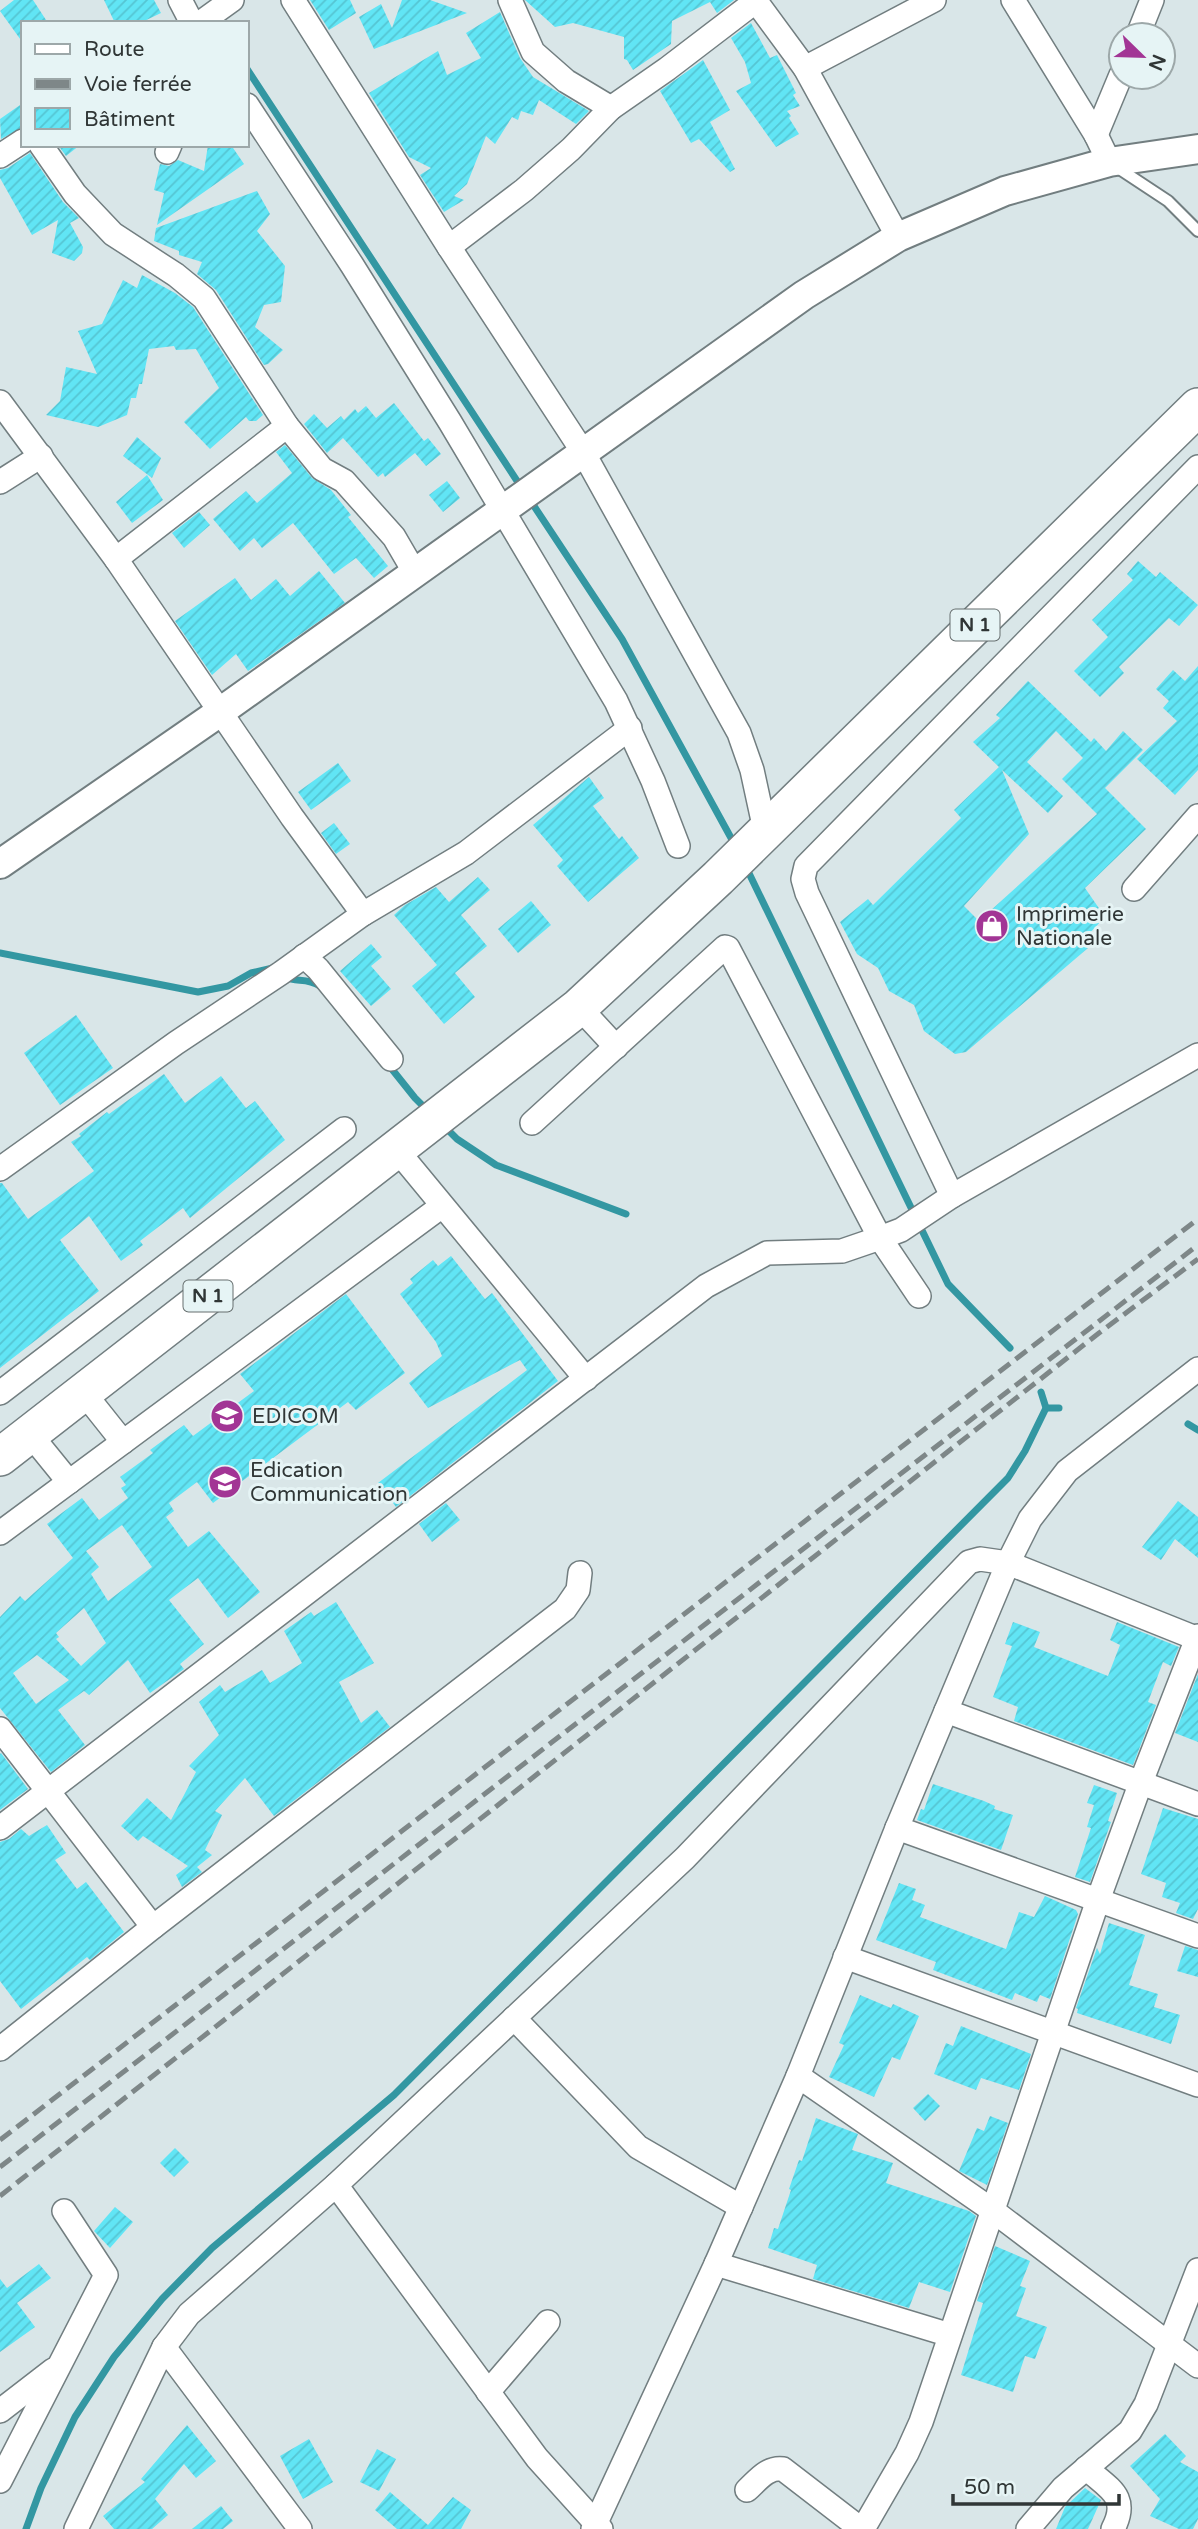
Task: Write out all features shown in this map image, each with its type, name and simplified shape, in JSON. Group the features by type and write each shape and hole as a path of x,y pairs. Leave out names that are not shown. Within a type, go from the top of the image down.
{"highway":[{"name":"N 1","path":"0,1457 579,1007 718,878 1198,407"}],"street":[{"path":"180,0 200,21 232,0"},
{"path":"293,0 583,452 739,733 752,769 759,837"},
{"path":"510,0 533,52 566,80 611,108"},
{"path":"449,247 524,190 571,149 611,108 667,69 755,0 805,68 898,237"},
{"path":"805,68 934,0"},
{"path":"1013,0 1097,135 1109,162"},
{"path":"1142,21 1148,2"},
{"path":"1097,135 1115,91"},
{"path":"248,107 511,505 630,728 678,846"},
{"path":"0,156 21,142"},
{"path":"42,147 75,194 113,234 176,275 204,298 287,426 322,469 344,481 394,537 415,573"},
{"path":"0,864 220,712 804,295 898,237 1006,191 1109,162 1198,149"},
{"path":"0,402 116,559 363,914"},
{"path":"116,559 287,426"},
{"path":"0,482 41,456"},
{"path":"952,1196 807,893 803,879 806,866 1198,467"},
{"path":"0,1170 176,1043 363,914 466,853 630,728"},
{"path":"1134,889 1198,816"},
{"path":"532,1123 725,947 730,949 891,1234 919,1296"},
{"path":"304,956 318,969 391,1059"},
{"path":"579,1007 616,1047"},
{"path":"0,1828 706,1286 767,1253 842,1251 891,1234 952,1196 1198,1055"},
{"path":"0,1393 344,1129"},
{"path":"406,1141 442,1206 586,1378"},
{"path":"0,1533 442,1206"},
{"path":"336,2185 537,2458 596,2527 798,2076 897,1828 1008,1563 1030,1519 1067,1471 1198,1369"},
{"path":"83,1393 123,1442"},
{"path":"30,1434 69,1482"},
{"path":"76,2529 164,2347 190,2314 336,2185 685,1858 969,1562 980,1559 1008,1563 1198,1638 1140,1782 1052,2032 921,2422 907,2453 862,2529 783,2469 768,2471 747,2490"},
{"path":"0,2049 153,1927 565,1609 578,1590 580,1573"},
{"path":"946,1711 1198,1804"},
{"path":"0,1729 153,1927"},
{"path":"897,1828 1198,1936"},
{"path":"845,1957 1198,2085"},
{"path":"514,2018 638,2147 741,2207"},
{"path":"798,2076 992,2210 1198,2366"},
{"path":"0,2481 107,2274 64,2211"},
{"path":"716,2264 950,2335"},
{"path":"1028,2529 1063,2488 1130,2431 1146,2404 1198,2270"},
{"path":"488,2392 548,2322"},
{"path":"164,2347 300,2529"},
{"path":"0,2411 58,2366"},
{"path":"1087,2468 1119,2500 1121,2508 1114,2529"}],"lane":[{"path":"1109,162 1168,201 1198,231"}],"building":[{"path":"14,0 33,0 47,21 21,21 21,40 0,11"},
{"path":"104,0 154,0 161,13 144,21 114,21"},
{"path":"310,0 350,0 356,13 329,30"},
{"path":"402,0 430,0 467,13 374,49 359,17 381,4 392,28"},
{"path":"525,0 734,0 717,13 710,2 672,21 671,44 633,70 624,59 624,37 573,23 555,27"},
{"path":"500,12 520,58 533,77 589,111 576,124 539,100 533,115 521,111 518,120 512,117 495,144 486,136 467,184 454,196 464,200 444,212 420,175 431,168 409,157 369,93 438,51 447,75 481,58 466,33"},
{"path":"751,23 770,58 777,55 800,106 787,111 799,134 776,147 736,91 751,83 745,62 731,38"},
{"path":"703,60 730,110 710,122 735,169 730,172 699,139 691,143 660,91"},
{"path":"21,104 21,128 1,139 0,119"},
{"path":"59,147 77,147 66,156"},
{"path":"208,147 232,147 244,164 157,225 164,193 154,190 160,164 169,166 178,160 204,171"},
{"path":"30,153 63,202 79,218 70,223 83,247 82,253 74,261 52,253 58,220 32,235 0,178 0,170 8,168"},
{"path":"257,191 270,214 257,231 285,266 281,302 264,305 255,327 283,350 264,365 216,290 197,274 202,262 179,255 179,251 154,241 156,228"},
{"path":"142,275 175,293 193,307 263,415 256,421 249,421 246,417 210,449 184,422 219,388 196,349 176,350 174,346 149,349 142,384 139,384 136,398 131,398 127,415 98,427 46,415 60,401 66,367 97,374 78,331 102,324 123,280 137,288"},
{"path":"394,403 424,441 428,438 441,454 426,466 415,453 385,477 383,473 378,477 343,438 327,453 304,424 314,414 327,428 341,416 344,420 355,409 358,413 366,406 376,418"},
{"path":"137,437 161,458 152,478 123,456"},
{"path":"285,445 312,478 331,490 351,515 348,517 388,566 374,578 356,558 334,574 293,523 262,548 254,538 240,551 213,519 246,491 257,503 292,473 276,452"},
{"path":"147,475 163,500 132,523 116,502"},
{"path":"447,481 460,498 443,512 429,495"},
{"path":"199,512 210,525 184,548 172,533"},
{"path":"1138,561 1156,577 1160,572 1198,605 1179,626 1169,618 1119,667 1124,673 1100,697 1074,671 1108,637 1092,620 1133,580 1127,574"},
{"path":"319,571 345,603 248,671 236,654 212,675 175,621 235,578 251,600 276,579 290,596"},
{"path":"1198,666 1198,770 1175,795 1137,759 1177,721 1163,708 1169,701 1156,689 1173,670 1185,681"},
{"path":"1028,681 1091,742 1094,738 1106,751 1123,731 1143,750 1105,788 1146,829 1085,888 1105,917 1083,940 1088,948 966,1052 955,1054 924,1031 914,1005 889,991 878,968 857,954 840,922 868,899 873,905 961,818 954,810 999,767 973,742 1000,718 996,715","holes":["1056,731 1083,758 1062,779 1097,814 979,921 964,906 1029,834 1002,770 1048,813 1063,796 1027,762"]},
{"path":"338,763 351,781 311,810 298,792"},
{"path":"589,777 604,798 593,806 619,839 622,836 639,858 588,902 557,866 563,860 533,825"},
{"path":"334,823 350,844 336,854 321,833"},
{"path":"478,877 490,890 461,915 487,946 455,973 475,997 444,1024 412,986 437,965 394,915 405,905 436,887 449,902"},
{"path":"531,901 551,925 518,953 498,929"},
{"path":"371,944 382,957 371,966 391,989 371,1006 340,971"},
{"path":"76,1015 113,1068 60,1105 24,1053"},
{"path":"164,1074 185,1103 221,1076 246,1108 255,1101 285,1140 190,1218 183,1208 140,1241 143,1245 121,1261 89,1216 60,1240 99,1291 0,1368 0,1183 28,1219 94,1171 71,1142 107,1112 109,1114"},
{"path":"451,1256 485,1299 492,1293 558,1381 396,1507 378,1483 527,1370 520,1360 428,1408 409,1383 442,1356 436,1342 400,1294 413,1283 410,1279 433,1260 438,1266"},
{"path":"346,1294 405,1373 356,1410 348,1402 213,1503 197,1482 169,1503 174,1511 166,1517 188,1547 209,1531 260,1592 228,1618 198,1578 169,1600 204,1644 180,1664 184,1669 150,1693 128,1660 89,1695 84,1691 58,1710 85,1745 51,1772 0,1708 0,1617 20,1596 25,1601 73,1558 47,1524 82,1498 99,1520 128,1498 121,1488 126,1485 120,1477 153,1453 150,1450 184,1425 193,1436 254,1391 240,1374","holes":["122,1525 152,1567 108,1601 91,1574 99,1567 86,1551","84,1608 106,1643 81,1666 56,1639 59,1637 56,1633","37,1655 69,1680 36,1704 13,1673"]},
{"path":"1178,1501 1198,1517 1198,1558 1175,1539 1161,1560 1142,1547"},
{"path":"446,1503 460,1520 432,1542 419,1524"},
{"path":"336,1602 374,1663 339,1682 361,1723 377,1710 390,1727 274,1816 245,1778 215,1811 222,1815 205,1850 212,1855 197,1867 202,1872 182,1887 176,1875 188,1866 143,1836 138,1841 121,1826 147,1798 171,1820 196,1772 189,1766 219,1735 199,1702 220,1685 225,1692 262,1670 270,1683 302,1663 284,1631 311,1612 314,1616"},
{"path":"1013,1622 1040,1632 1034,1647 1108,1676 1120,1645 1110,1640 1117,1622 1179,1647 1171,1666 1163,1662 1148,1702 1156,1705 1133,1765 1014,1721 1018,1707 993,1697 1012,1646 1005,1644"},
{"path":"1198,1674 1198,1742 1175,1733"},
{"path":"0,1754 28,1789 0,1810"},
{"path":"933,1784 984,1801 995,1806 994,1809 1013,1815 1001,1850 917,1820 921,1809 924,1810"},
{"path":"1094,1785 1117,1793 1108,1821 1111,1822 1090,1882 1075,1877 1091,1828 1087,1827 1094,1805 1087,1803"},
{"path":"1163,1808 1198,1819 1198,1909 1193,1919 1176,1913 1180,1903 1162,1897 1166,1883 1141,1874"},
{"path":"47,1825 66,1853 55,1860 77,1889 86,1882 124,1932 90,1960 87,1957 21,2009 0,1981 0,1842 9,1839 21,1829 29,1836"},
{"path":"899,1883 916,1889 912,1900 925,1905 920,1917 1006,1949 1019,1912 1034,1917 1045,1896 1076,1910 1078,1914 1050,1999 1040,1995 1037,2002 1015,1993 1012,2000 933,1970 936,1962 876,1940"},
{"path":"1109,1923 1145,1935 1129,1985 1158,1994 1154,2007 1180,2015 1171,2044 1077,2013 1076,2008 1097,1948 1100,1954"},
{"path":"1185,1946 1198,1950 1198,1977 1177,1971"},
{"path":"860,1995 891,2008 893,2004 919,2016 900,2060 892,2057 874,2097 829,2077 844,2045 839,2043"},
{"path":"961,2026 1031,2054 1019,2090 981,2078 976,2090 934,2074 946,2043 953,2046"},
{"path":"928,2094 940,2106 925,2121 913,2108"},
{"path":"990,2116 1008,2123 987,2185 959,2171 977,2128 984,2131"},
{"path":"816,2118 858,2134 852,2150 893,2163 886,2183 969,2211 976,2216 950,2292 919,2282 909,2308 813,2279 817,2265 768,2248 774,2228 778,2229 791,2190 789,2189 799,2160 802,2161"},
{"path":"175,2148 189,2162 174,2177 160,2163"},
{"path":"115,2207 133,2222 110,2248 94,2231"},
{"path":"995,2246 1030,2261 1020,2286 1026,2288 1016,2316 1047,2327 1035,2359 1025,2356 1013,2392 961,2375 983,2303 977,2301"},
{"path":"39,2264 51,2278 17,2303 35,2327 0,2352 0,2279 7,2288"},
{"path":"187,2425 216,2461 196,2478 184,2464 155,2499 168,2515 152,2529 114,2529 103,2516 145,2482 141,2479"},
{"path":"1165,2434 1186,2456 1180,2462 1198,2472 1198,2519 1193,2529 1179,2529 1150,2516 1160,2499 1130,2466"},
{"path":"309,2439 333,2482 303,2499 280,2456"},
{"path":"377,2449 396,2459 379,2491 360,2482"},
{"path":"1085,2488 1101,2500 1088,2529 1056,2529 1065,2507"},
{"path":"390,2492 428,2525 453,2497 471,2510 461,2529 397,2529 375,2510"},
{"path":"221,2506 233,2521 223,2529 192,2529"}],"waterway":[{"path":"248,71 523,490"},
{"path":"530,500 622,639 736,847"},
{"path":"746,867 948,1284 1010,1348"},
{"path":"0,953 198,992 228,986 251,973 273,968"},
{"path":"286,977 320,986"},
{"path":"387,1063 429,1112"},
{"path":"443,1125 457,1139 496,1165 626,1214"},
{"path":"26,2529 41,2488 75,2417 114,2357 162,2299 212,2248 394,2095 1008,1478 1046,1408 1041,1392"},
{"path":"1046,1408 1059,1408"},
{"path":"1188,1424 1198,1430"}],"railway":[{"path":"0,2140 1198,1219"},
{"path":"0,2167 1198,1245"},
{"path":"0,2196 1099,1333 1198,1259"}],"place":[{"name":"Imprimerie Nationale","path":"992,926"},
{"name":"EDICOM","path":"227,1416"},
{"name":"Edication Communication","path":"225,1482"}]}
